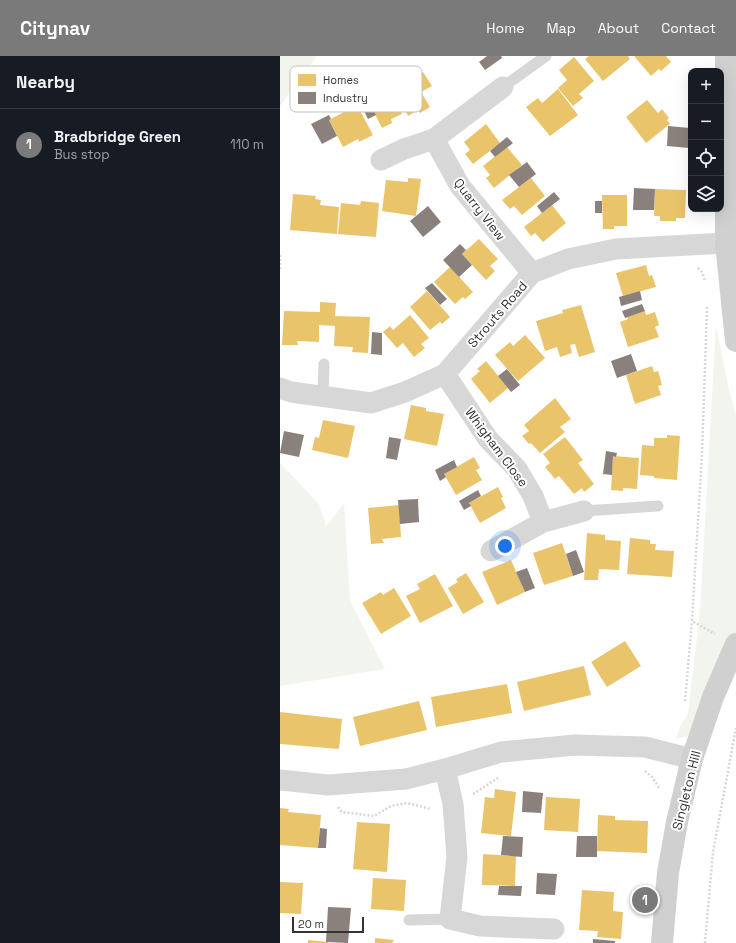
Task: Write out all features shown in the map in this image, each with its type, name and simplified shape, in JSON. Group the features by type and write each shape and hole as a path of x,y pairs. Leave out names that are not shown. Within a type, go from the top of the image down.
{"street":[{"path":"726,56 726,243 736,341"},
{"path":"381,160 404,149 434,140 503,87"},
{"name":"Quarry View","path":"434,140 460,186 532,274"},
{"name":"Strouts Road","path":"280,388 291,392 371,403 405,392 445,374 532,274 568,259 616,249 726,243"},
{"name":"Whigham Close","path":"445,374 488,439 517,469 533,496 543,522"},
{"path":"491,551 543,522 584,511"},
{"name":"Singleton Hill","path":"662,943 668,873 677,822 692,759 713,697 736,645"},
{"path":"280,780 328,786 406,779 445,770 501,752 575,745 645,747 692,759"},
{"path":"445,770 453,804 457,857 450,919 480,926 554,929"}],"lane":[{"path":"503,87 546,56"},
{"path":"323,396 324,364"},
{"path":"584,511 658,506"},
{"path":"409,920 450,919"}],"path":[{"path":"280,255 280,269"},
{"path":"695,265 702,272 707,287"},
{"path":"685,703 692,622 708,306"},
{"path":"692,622 736,645"},
{"path":"705,943 713,852 736,728"},
{"path":"632,746 635,764 652,777 662,792"},
{"path":"328,786 342,812 374,816 391,806 407,803 432,809 453,804"}],"shaded area":[{"path":"280,56 317,56 310,66 290,66 290,92 280,106"},
{"path":"716,325 730,395 736,415 736,632 699,721 688,736 676,739 681,724 688,714 700,611"},
{"path":"280,463 319,504 326,526 344,504 350,601 385,669 280,686"}],"building: Homes":[{"path":"589,56 628,56 630,59 603,81 585,59"},
{"path":"634,56 666,56 671,62 661,71 659,69 651,76"},
{"path":"574,57 594,81 579,94 583,98 573,106 558,88 567,80 559,70"},
{"path":"422,73 432,86 422,91"},
{"path":"558,89 578,115 550,136 526,107 538,98 542,103"},
{"path":"422,94 430,107 422,112"},
{"path":"647,100 658,113 662,109 669,118 667,120 670,124 646,143 626,117"},
{"path":"344,112 361,112 373,135 359,142 358,139 343,147 329,120"},
{"path":"374,112 401,112 402,114 391,119 392,123 382,128"},
{"path":"406,112 415,112 408,116"},
{"path":"486,124 500,143 473,164 465,154 470,150 464,142"},
{"path":"507,147 522,165 494,188 486,178 490,175 483,166"},
{"path":"408,178 421,179 416,216 382,211 386,180 408,182"},
{"path":"531,178 545,196 522,215 514,206 510,209 502,200"},
{"path":"655,189 686,190 685,218 676,218 676,221 660,221 660,216 654,216"},
{"path":"293,194 316,196 315,199 321,200 320,205 339,207 337,234 290,230"},
{"path":"602,195 627,195 627,226 614,226 614,229 603,229"},
{"path":"361,201 379,203 376,237 338,234 341,203 360,205"},
{"path":"552,205 566,223 543,242 535,233 531,236 524,227"},
{"path":"479,239 498,259 490,266 495,271 486,280 462,254"},
{"path":"646,265 649,276 652,275 656,287 623,296 616,273"},
{"path":"450,267 473,292 465,299 463,297 455,304 434,282"},
{"path":"427,291 450,317 442,324 440,322 430,330 410,307"},
{"path":"320,302 336,303 335,316 370,317 368,353 352,352 353,347 334,346 335,326 319,325 319,342 297,341 298,345 282,345 284,311 320,312"},
{"path":"581,305 595,352 579,357 575,344 570,345 572,353 560,357 557,347 545,351 536,321 563,313 562,310"},
{"path":"645,311 646,315 655,312 659,325 655,327 659,337 628,347 620,322 628,319 627,317"},
{"path":"410,315 429,338 421,344 425,348 414,357 403,343 397,348 383,332 390,326 393,330"},
{"path":"525,335 545,358 518,381 495,355 510,342 513,346"},
{"path":"486,361 508,388 490,403 471,379 480,371 477,369"},
{"path":"652,366 654,372 658,371 662,385 658,386 661,395 635,404 626,375"},
{"path":"555,398 571,419 560,427 565,432 540,453 522,436 529,431 524,425"},
{"path":"411,405 426,408 426,411 444,414 437,446 404,439"},
{"path":"323,420 355,426 348,458 312,450 315,437 319,438"},
{"path":"667,435 680,436 677,480 640,475 642,445 654,446 654,438 667,438"},
{"path":"565,437 583,460 578,463 594,484 584,492 582,488 574,494 559,476 555,479 545,467 550,463 543,454"},
{"path":"613,456 639,458 637,489 623,488 623,491 611,490"},
{"path":"474,457 480,468 476,470 482,480 456,495 444,474"},
{"path":"498,487 506,508 480,523 469,503"},
{"path":"399,505 401,537 382,539 384,543 371,544 368,508"},
{"path":"587,533 605,535 605,540 621,541 619,570 599,569 598,580 584,580"},
{"path":"630,538 650,540 650,544 656,544 655,550 674,551 672,577 627,574"},
{"path":"562,543 573,576 544,585 533,553"},
{"path":"511,560 525,592 497,605 482,572"},
{"path":"466,573 484,602 463,614 448,588 458,582 456,579"},
{"path":"435,574 453,606 420,623 406,596 420,589 417,584"},
{"path":"394,588 411,616 381,634 362,603 381,592 383,595"},
{"path":"625,641 641,666 607,687 591,662"},
{"path":"584,666 591,695 524,711 517,682"},
{"path":"507,684 512,713 436,727 431,697"},
{"path":"419,701 427,730 360,746 353,717"},
{"path":"280,712 342,719 339,749 280,744"},
{"path":"495,789 516,792 511,836 481,833 485,797 494,798"},
{"path":"546,797 580,799 578,832 544,830"},
{"path":"280,808 289,809 288,812 321,815 318,848 280,845"},
{"path":"598,815 615,816 615,820 648,821 647,853 597,851"},
{"path":"357,822 390,824 387,872 353,869"},
{"path":"483,854 516,856 515,886 482,885"},
{"path":"373,878 406,880 404,911 371,909"},
{"path":"280,882 303,883 301,914 280,913"},
{"path":"582,890 614,892 613,911 623,912 621,939 597,937 598,931 579,930"},
{"path":"375,938 394,940 392,943 375,943"},
{"path":"308,940 328,942 328,943 308,943"}],"building: Industry":[{"path":"487,56 501,56 502,58 485,70 479,62"},
{"path":"364,112 374,112 376,115 368,119"},
{"path":"329,115 331,119 329,120 337,136 322,144 311,124"},
{"path":"668,126 688,128 688,148 667,146"},
{"path":"507,137 513,143 495,157 490,151"},
{"path":"527,162 536,174 519,187 509,175"},
{"path":"634,188 655,189 654,210 633,210"},
{"path":"554,192 560,199 542,213 537,206"},
{"path":"595,201 602,201 602,213 595,213"},
{"path":"428,206 441,222 423,237 410,221"},
{"path":"460,244 466,250 462,254 472,265 459,277 443,260"},
{"path":"432,283 447,299 440,305 425,288"},
{"path":"640,291 642,300 621,306 619,297"},
{"path":"642,304 645,311 625,318 622,311"},
{"path":"372,332 382,333 382,355 371,354"},
{"path":"631,354 637,371 617,378 611,361"},
{"path":"507,369 520,385 511,392 498,376"},
{"path":"284,431 304,435 299,457 280,453"},
{"path":"389,437 401,439 397,460 386,458"},
{"path":"606,451 617,453 616,457 613,456 612,475 603,474"},
{"path":"454,460 457,467 444,474 446,477 440,481 435,470"},
{"path":"478,490 481,496 469,503 471,506 464,510 459,501"},
{"path":"418,499 419,522 400,524 398,500"},
{"path":"576,550 584,572 573,576 566,554"},
{"path":"527,568 535,588 525,592 516,572"},
{"path":"523,791 543,793 541,813 522,812"},
{"path":"320,828 327,829 326,848 318,848"},
{"path":"503,836 523,837 522,857 501,855"},
{"path":"577,836 597,836 597,857 576,857"},
{"path":"537,873 557,874 555,895 536,894"},
{"path":"499,886 522,886 521,896 498,895"},
{"path":"328,907 351,908 348,943 326,942"},
{"path":"593,939 615,941 615,943 593,943"}],"place":[{"name":"Bradbridge Green","path":"645,900"}]}
